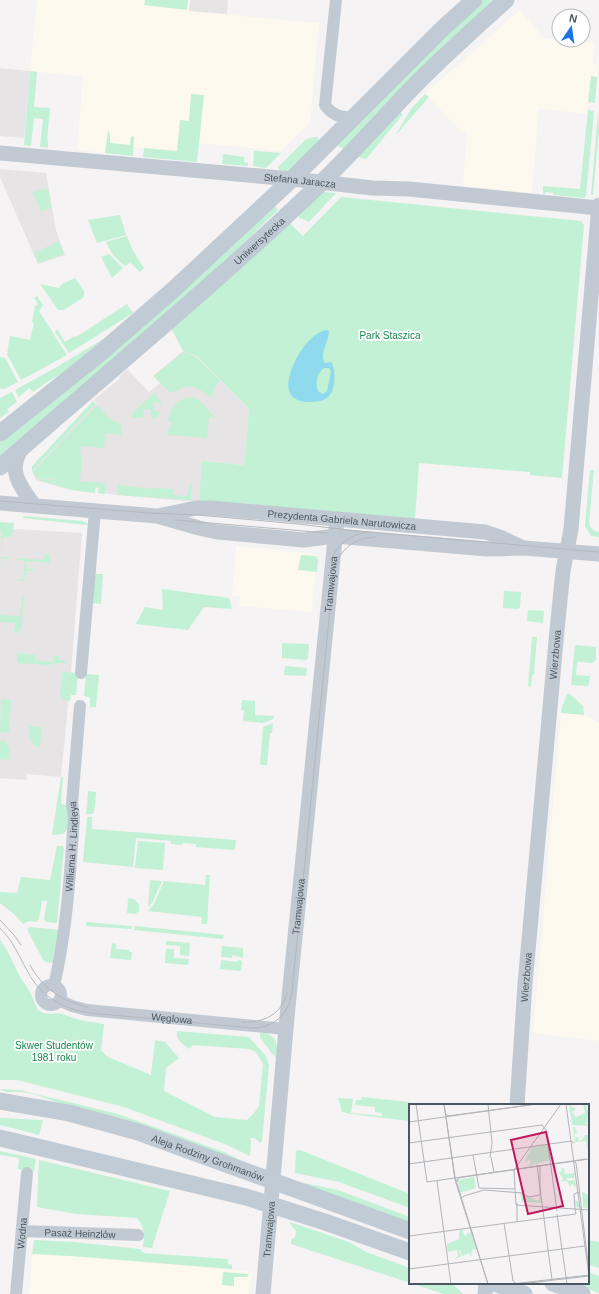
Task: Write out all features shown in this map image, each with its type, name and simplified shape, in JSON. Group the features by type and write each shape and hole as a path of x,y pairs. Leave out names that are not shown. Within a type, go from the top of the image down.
{"main road":[{"path":"0,433 91,361 142,318 292,179 443,28 474,0"},
{"name":"Uniwersytecka","path":"0,467 166,325 322,182 418,82 506,0"},
{"name":"Aleja Rodziny Grohmanów","path":"0,1101 69,1113 117,1125 409,1231"},
{"path":"0,1138 246,1197 325,1222 409,1252"},
{"path":"556,1284 582,1294"},
{"path":"496,1286 524,1294"}],"street":[{"path":"336,0 325,104 331,112 336,115 352,118"},
{"name":"Stefana Jaracza","path":"0,153 292,179 373,188 409,189 599,207"},
{"name":"Wierzbowa","path":"517,1104 547,737 563,571 571,523 599,207"},
{"path":"22,448 16,460 16,474 20,486 34,506"},
{"name":"Prezydenta Gabriela Narutowicza","path":"0,503 157,516 217,532 304,540 335,536 487,549 524,548 599,554"},
{"name":"Prezydenta Gabriela Narutowicza","path":"157,516 196,508 212,508 485,532 524,548"},
{"path":"81,673 95,511"},
{"name":"Tramwajowa","path":"263,1294 286,1029 337,519"},
{"name":"Williama H. Lindleya","path":"54,986 62,952 67,908 74,817 72,804 80,706"},
{"path":"54,986 60,992 60,1000 54,1005 48,1005 42,1001 41,994 43,988 54,986"},
{"name":"Węglowa","path":"60,1000 72,1006 87,1010 286,1029"},
{"name":"Wodna","path":"16,1294 27,1173"},
{"name":"Pasaż Heinzlów","path":"22,1231 138,1235"},
{"path":"485,1294 496,1286"}],"shaded area":[{"path":"37,0 190,0 190,11 319,23 310,123 281,151 178,141 177,151 106,145 105,153 77,150 83,77 30,71"},
{"path":"190,0 228,0 227,14 189,11"},
{"path":"520,10 545,39 551,39 551,48 591,48 591,43 595,43 593,64 599,65 597,77 591,77 587,114 539,109 532,193 463,186 467,132 462,132 425,94"},
{"path":"0,68 30,71 24,138 0,136"},
{"path":"0,169 46,173 56,230 65,255 38,264 0,177"},
{"path":"183,351 196,356 249,409 244,465 203,461 199,501 98,493 99,488 96,487 95,493 71,490 36,480 32,471 97,403 94,400 120,378 119,377 127,369 149,392 160,383 153,376"},
{"path":"0,528 82,533 61,777 27,774 26,780 0,778"},
{"path":"236,546 317,554 312,612 239,606 240,596 232,595"},
{"path":"561,713 584,715 599,722 599,1041 533,1033"},
{"path":"32,1254 71,1256 244,1271 252,1273 249,1294 29,1294"}],"green space":[{"path":"145,0 188,0 187,10 144,5"},
{"path":"482,0 498,0 346,150 334,144"},
{"path":"30,71 37,72 34,107 50,108 47,140 48,148 40,147 43,119 34,118 31,146 24,145"},
{"path":"591,76 597,77 595,103 588,102"},
{"path":"191,94 204,95 197,162 143,157 144,148 177,151 180,120 189,121"},
{"path":"425,94 429,97 395,136 411,109"},
{"path":"588,110 594,111 586,196 584,198 553,195 553,193 546,192 543,194 543,186 580,189"},
{"path":"399,111 403,114 367,158 364,159 357,156"},
{"path":"598,111 599,131 593,195 591,195"},
{"path":"108,130 110,134 110,143 130,145 131,136 134,137 133,156 105,153"},
{"path":"317,137 320,141 288,171 283,173 280,172 278,167 305,140"},
{"path":"254,151 281,153 266,168 253,166"},
{"path":"223,154 244,157 244,162 248,163 248,166 222,164"},
{"path":"48,188 51,208 41,212 33,192"},
{"path":"322,192 336,193 309,222 300,218 297,214"},
{"name":"Park Staszica","path":"341,197 581,221 584,225 562,478 530,475 530,472 419,463 415,519 199,501 202,461 244,465 249,409 197,356 183,351 172,330 289,222 303,236"},
{"path":"274,205 278,210 259,228 233,257 0,459 0,442 89,370"},
{"path":"120,215 126,235 97,243 88,220"},
{"path":"127,236 133,251 144,268 140,272 130,262 126,266 120,262 106,242"},
{"path":"59,241 64,254 38,263 34,253"},
{"path":"109,254 123,268 112,278 101,257"},
{"path":"75,278 84,291 84,297 64,310 58,310 40,284 59,288 62,284"},
{"path":"37,296 43,305 39,311 67,355 21,380 7,354 10,336 30,340 34,323 32,322 35,306 38,304 34,298"},
{"path":"127,304 133,313 69,353 55,332 57,329 65,342 75,336 76,337"},
{"path":"110,335 68,370 33,392 29,388 19,397 15,390"},
{"path":"183,352 196,357 220,380 213,389 215,392 210,397 194,387 182,388 170,393 154,376"},
{"path":"0,357 5,358 18,382 4,389 0,388"},
{"path":"12,392 17,402 7,409 9,412 0,418 0,398"},
{"path":"154,393 162,403 154,402 153,410 160,412 157,418 151,418 151,410 144,409 143,418 136,417 133,419 132,413"},
{"path":"192,397 200,401 216,418 209,417 207,438 168,435 169,427 172,422 168,421 171,411 178,401"},
{"path":"93,401 96,404 32,471 32,466"},
{"path":"97,405 110,419 122,424 121,436 106,433 104,448 81,446 80,454 82,454 80,482 37,478 33,472"},
{"path":"590,470 594,470 589,522 592,529 599,532 599,537 591,536 585,526"},
{"path":"36,479 105,483 105,494 98,493 99,488 95,487 95,493 71,490"},
{"path":"190,483 192,483 191,500 117,495 118,485 154,489 174,489 174,495 187,496"},
{"path":"24,516 82,521 88,525 22,518"},
{"path":"0,522 14,523 12,536 3,537 1,557 9,557 9,559 1,559 0,576 2,532 0,531"},
{"path":"45,553 50,554 50,563 27,561 26,568 33,569 33,571 26,571 24,581 16,580 23,579 25,561 17,560 17,558 44,560"},
{"path":"301,555 316,556 318,560 317,572 298,570"},
{"path":"95,574 103,574 101,604 92,603"},
{"path":"162,589 229,598 232,609 204,607 188,630 136,624 145,607 163,610"},
{"path":"504,591 521,592 520,607 518,609 503,608"},
{"path":"22,597 24,597 21,630 19,630 19,633 14,632 15,623 0,622 0,615 20,616"},
{"path":"528,610 544,611 543,623 527,621"},
{"path":"532,637 537,637 534,674 532,676 531,687 528,686"},
{"path":"282,643 309,644 308,658 306,660 282,658"},
{"path":"575,645 596,647 596,660 592,663 577,662 576,675 590,676 589,684 587,686 571,685"},
{"path":"17,653 35,655 35,660 53,662 54,656 59,656 59,660 67,661 66,663 48,665 17,663"},
{"path":"285,666 307,668 306,676 284,675"},
{"path":"63,672 78,673 76,695 71,695 70,701 65,700 60,695"},
{"path":"86,674 99,675 96,707 90,707 90,697 84,696"},
{"path":"567,694 570,694 583,706 584,715 561,713"},
{"path":"1,699 11,700 9,733 0,732"},
{"path":"242,700 255,701 255,715 274,716 273,719 263,723 243,721 244,710 241,710"},
{"path":"273,723 272,733 270,733 267,765 260,765 263,727"},
{"path":"29,726 42,727 39,747 31,742"},
{"path":"4,740 9,746 10,760 0,759 0,741"},
{"path":"61,777 63,777 61,804 66,805 68,828 63,834 52,835"},
{"path":"88,791 96,792 93,814 86,814"},
{"path":"87,817 92,817 92,829 236,840 235,850 196,847 196,844 171,844 171,841 136,838 133,867 83,862"},
{"path":"138,841 165,843 163,870 135,868"},
{"path":"57,846 63,846 64,848 57,923 46,922 44,919 47,901 42,901 39,919 36,922 29,921 23,924 14,914 0,903 0,892 17,893 21,877 50,880"},
{"path":"206,875 210,875 207,924 201,924 202,917 148,911 154,904 164,881 205,885"},
{"path":"150,880 162,881 152,903 148,907"},
{"path":"128,898 134,899 139,904 139,911 135,914 127,913"},
{"path":"86,922 132,926 131,929 86,926"},
{"path":"135,926 224,935 223,939 134,930"},
{"path":"30,927 60,930 54,963 43,960 27,929"},
{"name":"Skwer Studentów 1981 roku","path":"0,940 30,992 38,1010 43,1013 59,1013 80,1020 104,1024 101,1050 108,1057 151,1075 155,1040 165,1042 179,1058 166,1068 164,1091 215,1117 247,1120 254,1113 259,1106 263,1064 256,1052 249,1049 193,1045 189,1049 178,1039 177,1031 249,1037 266,1056 269,1065 262,1141 260,1143 255,1138 249,1138 251,1140 250,1156 227,1145 124,1107 17,1080 0,1080"},
{"path":"166,941 190,943 189,956 180,955 180,946 166,945"},
{"path":"112,943 116,944 116,949 129,950 129,952 132,952 131,960 110,958"},
{"path":"222,946 243,948 243,958 232,955 232,958 221,957"},
{"path":"166,949 174,949 174,958 189,959 188,965 165,963"},
{"path":"221,960 242,961 241,971 220,969"},
{"path":"260,1032 273,1037 277,1047 277,1057 275,1057 260,1038"},
{"path":"0,1089 19,1090 118,1114 224,1152 250,1165 65,1106 38,1095 8,1092"},
{"path":"362,1097 409,1102 409,1121 342,1112 338,1098 353,1099 351,1113 382,1116 382,1113 375,1112 375,1107 355,1105 356,1100 361,1100"},
{"path":"0,1118 43,1120 39,1135 0,1125"},
{"path":"300,1150 409,1194 409,1208 339,1182 295,1173 296,1151"},
{"path":"0,1151 36,1159 34,1171 18,1169 19,1158 0,1155"},
{"path":"39,1160 170,1191 152,1248 143,1247 143,1228 137,1218 76,1214 37,1207"},
{"path":"294,1181 338,1190 409,1217 409,1225"},
{"path":"290,1222 349,1242 366,1252 409,1268 409,1283 291,1244 291,1240 295,1237 296,1231"},
{"path":"34,1240 74,1242 140,1249 144,1253 228,1259 228,1264 232,1265 232,1269 32,1254"},
{"path":"589,1240 599,1242 599,1268 589,1264"},
{"path":"223,1272 249,1274 247,1277 234,1277 234,1286 222,1285"},
{"path":"589,1272 599,1276 599,1293 575,1284 589,1284"},
{"path":"413,1284 453,1284 463,1294 444,1294"}],"water":[{"path":"326,330 329,331 323,359 325,363 332,363 335,376 334,386 330,395 320,401 306,402 298,400 289,392 288,386 291,372 301,350 312,338","holes":["324,368 329,368 331,371 327,391 323,394 318,391 317,378"]}],"tram line":[{"path":"0,501 149,513 198,515 357,531 599,552"},
{"path":"175,520 327,533"},
{"path":"331,561 337,550 345,541 355,535 368,532"},
{"path":"0,928 5,933 39,988 53,1000 62,1005 80,1011 252,1028 274,1022 284,1013 288,1007 292,992 334,569 344,550 354,542 375,537"},
{"path":"0,920 21,945"},
{"path":"30,965 41,981 54,993 70,1002 88,1007"},
{"path":"243,1022 258,1021 271,1016 281,1007 287,993"}]}
